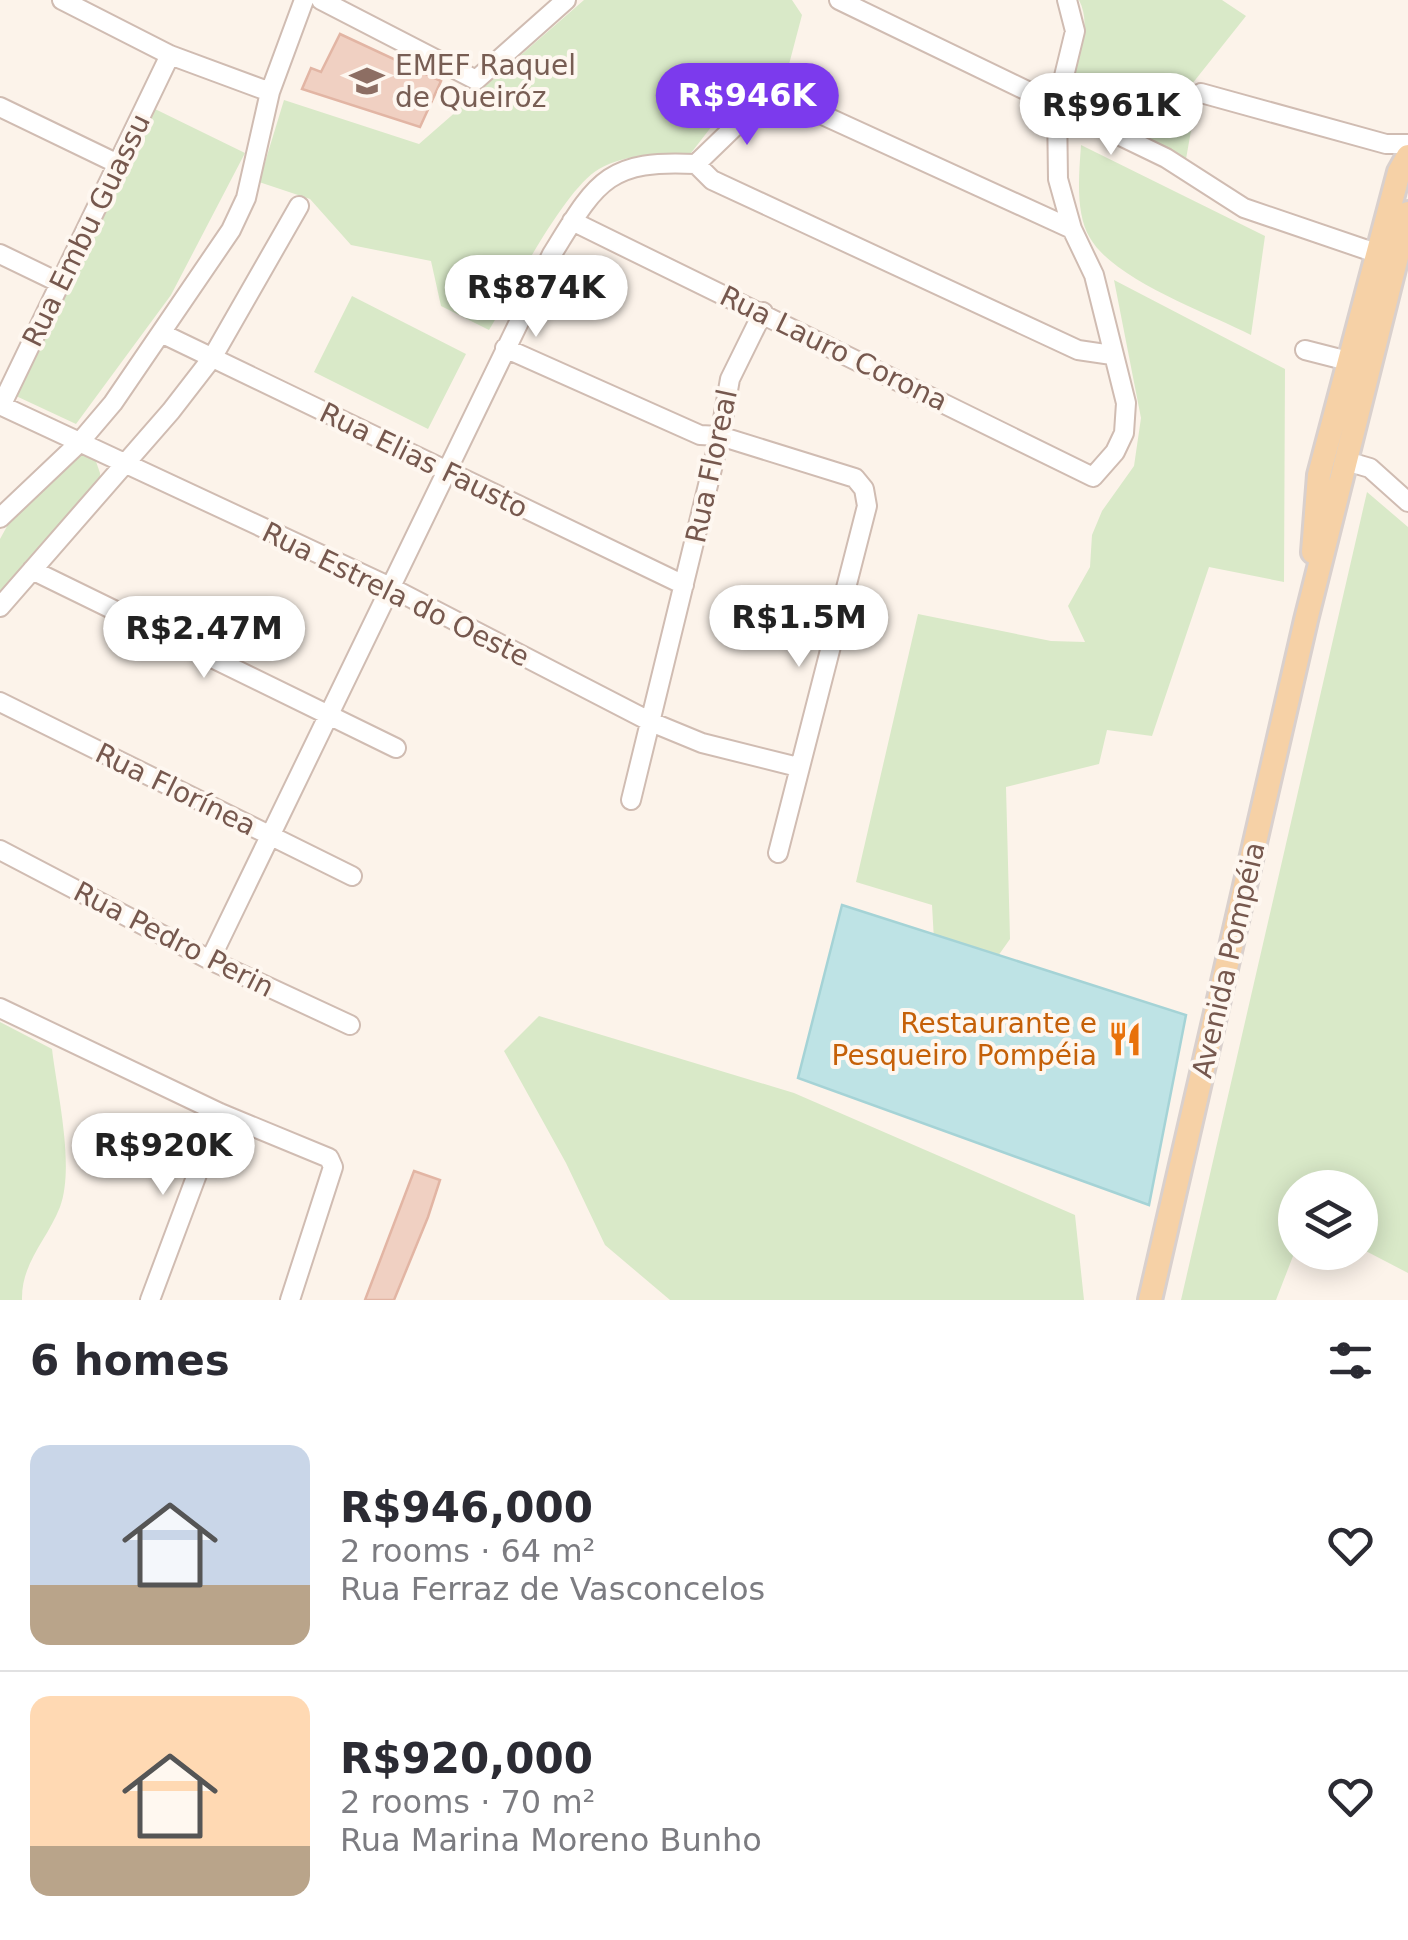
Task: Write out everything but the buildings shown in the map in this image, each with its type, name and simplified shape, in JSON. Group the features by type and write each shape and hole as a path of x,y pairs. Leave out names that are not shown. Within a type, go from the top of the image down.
{"main road":[{"name":"Avenida Pompéia","path":"1150,1300 1346,460 1399,172 1408,156"},
{"name":"Avenida Pompéia","path":"1306,620 1315,500 1386,253 1408,214"},
{"path":"1315,500 1324,475 1346,460 1337,445 1351,365"}],"street":[{"path":"62,0 170,56 270,92"},
{"path":"0,518 79,444 163,334 231,230 246,198 270,92 304,0"},
{"path":"320,0 476,80 561,1"},
{"path":"839,0 1166,158 1244,208 1386,253"},
{"path":"210,960 506,348 572,221 606,178 665,162 696,164 712,180 1078,350 1112,355 1094,275 1072,229 1058,179 1057,105 1075,31 1070,4"},
{"name":"Rua Embu Guassu","path":"1,405 170,56"},
{"path":"1200,93 1386,144 1408,144"},
{"path":"696,164 756,106 781,96 1072,229"},
{"path":"0,106 118,164"},
{"path":"0,607 212,358 299,206"},
{"name":"Rua Lauro Corona","path":"572,221 1094,477 1124,433 1126,403 1112,355"},
{"path":"0,254 60,283"},
{"name":"Rua Floreal","path":"632,800 720,436 730,379 763,312"},
{"name":"Rua Elias Fausto","path":"163,334 684,586"},
{"path":"506,348 700,435 720,436 854,478 864,489 867,506 778,853"},
{"path":"1306,350 1351,365"},
{"name":"Rua Estrela do Oeste","path":"1,405 388,586 652,722 702,743 798,766"},
{"path":"1346,460 1370,468 1408,502"},
{"path":"32,570 396,748"},
{"name":"Rua Florínea","path":"0,702 352,876"},
{"name":"Rua Pedro Perin","path":"0,850 210,960 350,1026"},
{"path":"0,1008 220,1113 329,1158 334,1168 290,1300"},
{"path":"150,1300 220,1113"}],"green space":[{"path":"584,0 792,0 802,15 787,72 750,77 691,153 621,160 585,180 554,219 489,330 441,306 431,261 351,245 310,199 259,182 284,100 419,144"},
{"path":"1079,0 1222,0 1246,16 1192,84 1195,108 1186,159 1074,104 1073,78 1084,26"},
{"path":"155,109 245,153 171,295 76,424 16,396"},
{"path":"1081,145 1265,236 1251,335 1140,281 1102,253 1090,238 1082,217"},
{"path":"1114,280 1285,369 1284,582 1209,567 1152,736 1107,730 1099,764 1006,787 1010,939 974,990 937,993 932,905 856,882 918,614 1051,641 1085,642 1068,606 1090,567 1092,535 1102,511 1134,466 1141,418"},
{"path":"352,296 466,354 428,429 314,372"},
{"path":"92,450 100,473 100,495 0,612 0,539 11,519 69,455"},
{"path":"1367,492 1408,527 1408,1273 1378,1257 1378,1170 1278,1170 1278,1270 1288,1270 1276,1300 1181,1300"},
{"path":"539,1016 794,1093 1075,1215 1084,1300 670,1300 605,1245 566,1163 504,1051"},
{"path":"0,1022 52,1049 65,1150 60,1207 30,1263 22,1300 0,1300"}],"water":[{"path":"842,905 1186,1015 1149,1205 798,1078"}],"place":[{"name":"EMEF Raquel de Queiróz","path":"367,81"},
{"name":"Restaurante e Pesqueiro Pompéia","path":"1125,1039"}]}
